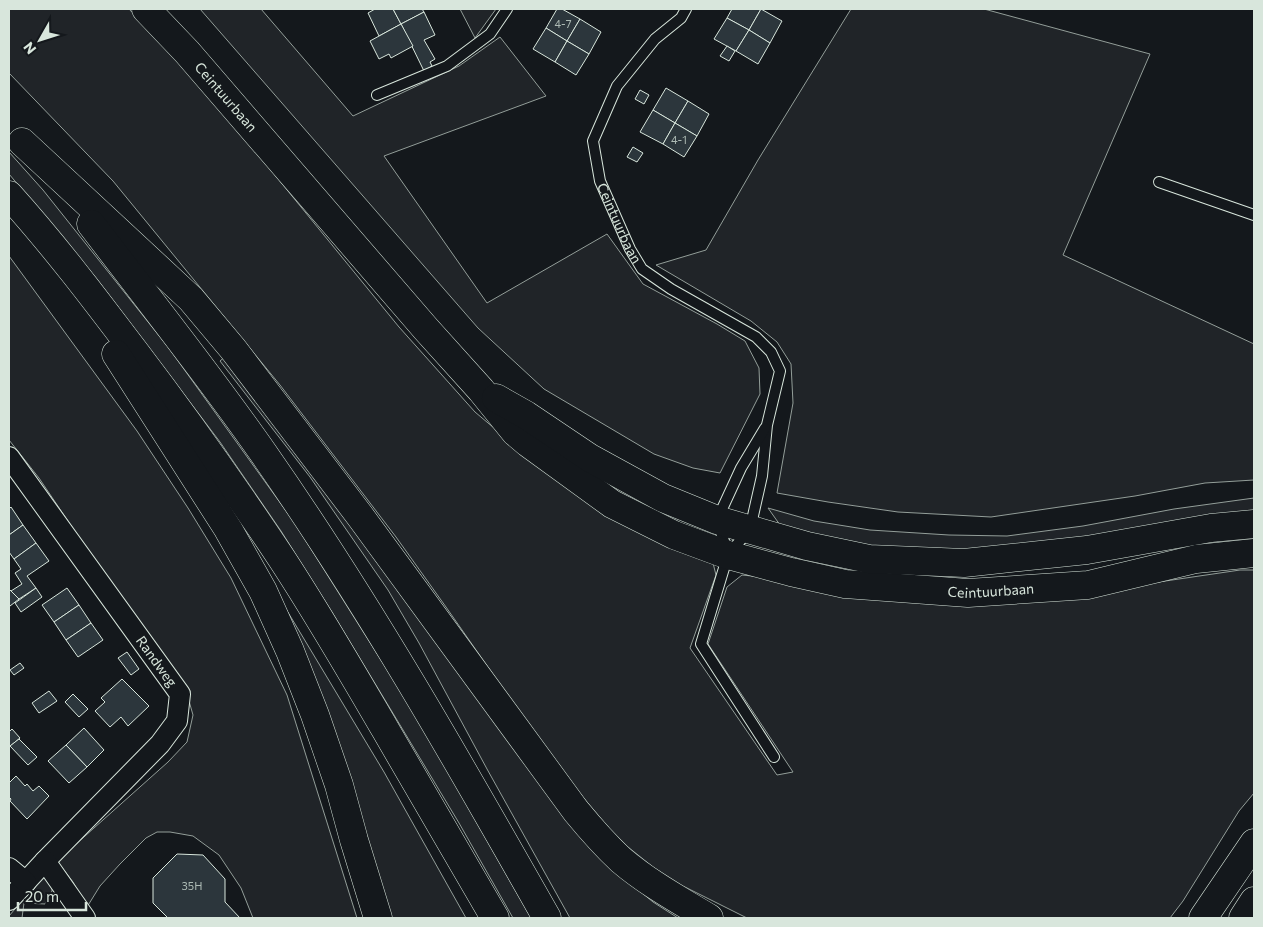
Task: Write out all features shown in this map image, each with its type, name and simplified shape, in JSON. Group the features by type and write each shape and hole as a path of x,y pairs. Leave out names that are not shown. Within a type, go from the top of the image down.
{"main road":[{"name":"Ceintuurbaan","path":"146,9 187,52 481,390 515,432 612,504 674,535 728,554 791,572 845,584 968,593 1088,585 1196,558 1254,553"},
{"path":"15,135 81,212 202,367 270,462 390,649 470,781 547,918"},
{"path":"15,135 191,299 233,350 360,516 590,829 637,872 671,896 709,918"},
{"path":"9,195 33,222 109,318 186,419 281,559 362,690 496,918"},
{"path":"33,222 228,529 263,591 290,651 315,715 378,918"},
{"name":"Ceintuurbaan","path":"481,390 526,415 590,458 663,498 717,520 807,546 869,558 964,563 1087,550 1211,528 1254,524"},
{"path":"1203,918 1254,844"},
{"path":"1243,918 1254,902"}],"street":[{"name":"Randweg","path":"9,457 180,694 177,721 160,744 9,900"},
{"path":"45,861 86,918"},
{"path":"9,868 26,882"}],"lane":[{"path":"377,95 446,66 490,34 507,9"},
{"name":"Ceintuurbaan","path":"686,9 681,18 655,39 617,86 592,141 600,181 630,249 642,269 756,338 772,352 780,371 767,425 762,476 750,529 728,554"},
{"path":"1159,182 1254,214"},
{"name":"Ceintuurbaan","path":"717,520 741,468 767,425"},
{"path":"717,520 728,554 701,644 774,757"}],"shaded area":[{"path":"9,9 129,9 212,98 399,327 475,412 526,455 712,559 716,575 690,648 777,775 793,772 708,644 727,587 742,575 1111,589 1240,570 1254,570 1254,793 1239,811 1183,901 1170,918 747,918 683,886 653,867 628,847 609,828 550,756 396,537 280,385 113,181 9,73"},
{"path":"200,9 261,9 353,116 459,66 500,37 546,96 384,156 487,303 607,234 643,284 745,341 759,368 760,394 720,473 693,468 654,454 544,389 478,328"},
{"path":"460,9 496,9 475,38"},
{"path":"851,9 984,9 1150,54 1063,255 1254,344 1254,480 1205,483 1135,496 991,517 898,512 777,493 793,403 791,364 777,342 751,321 656,265 706,250 758,160"},
{"path":"9,152 43,190 168,347 294,522 415,714 531,918 513,918 459,823 281,531 220,442 97,279 9,174"},
{"path":"9,256 137,431 231,578 287,695 357,918 253,918 241,888 219,855 193,836 157,832 146,838 100,886 87,907 73,882 57,861 168,762 187,742 193,715 189,701 39,478 9,440"},
{"path":"227,355 629,882 653,902 678,918 570,918 388,590 310,477 220,361"},
{"path":"1254,498 1254,512 975,555 862,546 780,525 768,508 814,521 870,530 949,535 1007,536 1083,526 1174,509"},
{"path":"283,604 384,772 466,918 387,918"},
{"path":"43,876 52,881 52,891 45,904 24,903 22,918 9,918 9,916"}],"building":[{"path":"375,9 393,9 401,24 379,36 368,13"},
{"path":"393,9 422,9 424,12 401,24"},
{"path":"557,9 562,9 580,19 567,41 546,28"},
{"path":"732,9 761,9 749,30 727,18"},
{"path":"761,9 782,21 770,43 749,30"},
{"path":"424,12 435,35 424,40 435,59 430,62 432,66 424,71 401,24"},
{"path":"727,18 749,30 736,51 714,39"},
{"path":"580,19 601,32 589,54 567,41"},
{"path":"401,24 413,46 391,58 389,54 379,59 370,41"},
{"path":"546,28 567,41 555,62 533,49"},
{"path":"749,30 770,43 758,64 736,51"},
{"path":"567,41 589,54 576,75 555,62"},
{"path":"727,46 735,51 729,61 720,56"},
{"path":"666,88 688,101 675,123 653,110"},
{"path":"640,90 649,95 644,104 635,99"},
{"path":"688,101 709,114 697,136 675,123"},
{"path":"653,110 675,123 663,144 640,132"},
{"path":"675,123 697,136 684,157 663,144"},
{"path":"633,147 643,153 637,162 627,157"},
{"path":"11,507 23,525 9,535 9,509"},
{"path":"23,525 36,543 14,559 9,552 9,535"},
{"path":"36,543 49,561 27,576 36,588 19,599 11,591 22,584 15,573 21,569 14,559"},
{"path":"36,588 42,597 21,612 15,603"},
{"path":"67,588 79,605 54,622 42,605"},
{"path":"9,589 19,599 10,606 9,604"},
{"path":"79,605 91,623 66,640 54,622"},
{"path":"91,623 103,640 78,657 66,640"},
{"path":"127,652 139,669 131,675 118,658"},
{"path":"20,663 24,668 14,675 10,670"},
{"path":"122,679 149,706 128,726 121,717 110,727 95,711 105,702 101,698"},
{"path":"49,691 57,701 39,713 32,703"},
{"path":"73,694 88,709 79,717 65,702"},
{"path":"84,728 104,750 87,767 66,745"},
{"path":"12,729 20,738 9,747 9,732"},
{"path":"19,739 37,757 28,765 10,746"},
{"path":"66,745 87,767 69,783 48,761"},
{"path":"16,776 25,786 27,784 33,791 39,786 49,796 27,819 10,801 9,783"},
{"path":"177,854 203,855 225,879 225,902 240,918 168,918 153,903 153,878"}]}
